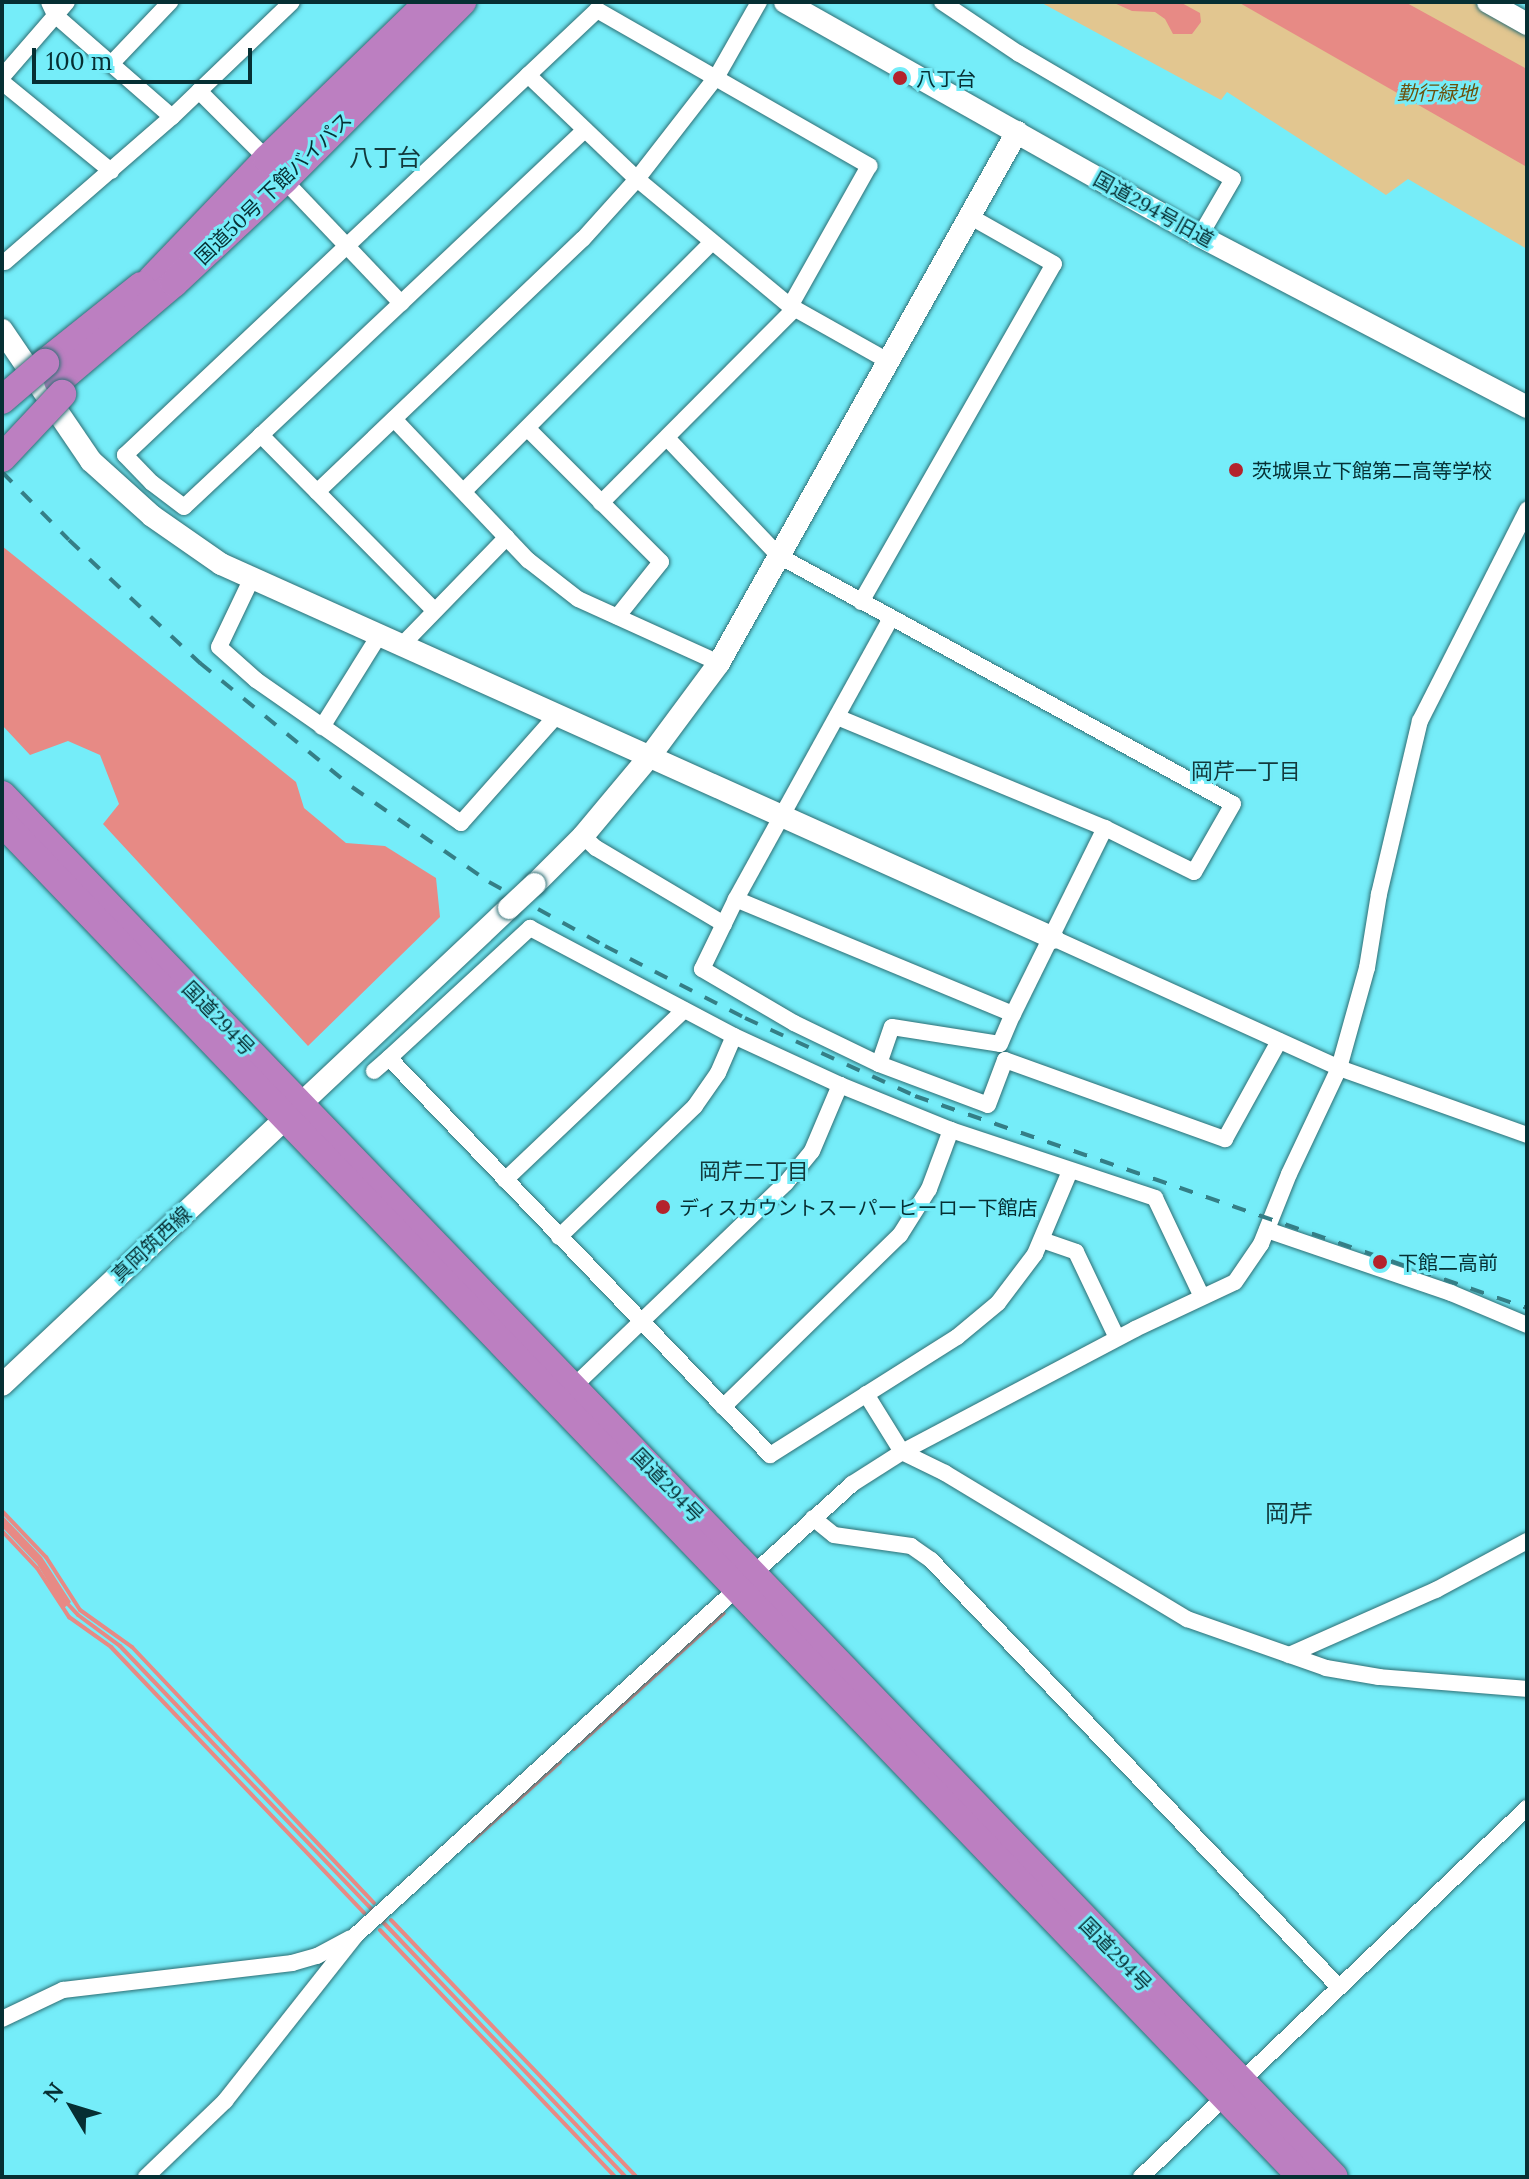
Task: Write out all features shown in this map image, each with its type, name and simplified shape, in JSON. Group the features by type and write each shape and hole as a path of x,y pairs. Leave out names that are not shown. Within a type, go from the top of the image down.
{"highway":[{"name":"国道50号 下館バイパス","path":"60,376 168,276 275,170 429,2"},
{"name":"国道50号 下館バイパス","path":"275,170 462,2"},
{"path":"2,400 60,376"},
{"path":"2,435 60,376"},
{"path":"2,458 60,376"},
{"name":"国道294号","path":"2,795 293,1111 1233,2089 1334,2177"},
{"name":"国道294号","path":"2,822 572,1388 746,1582"},
{"name":"国道294号","path":"1233,2089 1302,2177"}],"street":[{"path":"67,2 52,9 2,79 111,171"},
{"path":"111,64 170,2"},
{"path":"5,262 172,117 292,2"},
{"path":"317,492 583,239 637,179 717,76 759,2"},
{"name":"国道294号旧道","path":"785,2 1200,236 1527,407"},
{"path":"942,2 1018,53 1233,179 1200,236"},
{"path":"1488,2 1527,24"},
{"path":"52,9 172,117"},
{"path":"584,131 184,507 152,483 125,455 597,10 717,76 869,166 792,308 601,503"},
{"path":"528,75 637,179 792,308 888,361"},
{"path":"199,91 401,303"},
{"name":"真岡筑西線","path":"2,1385 535,884 583,836 650,756 719,663 1017,132"},
{"path":"861,602 1054,264 969,216"},
{"path":"464,491 711,243"},
{"path":"2,330 67,429 101,471 176,534 251,580 650,756 1339,1068 1527,1135"},
{"path":"394,419 528,560 578,599 719,663"},
{"path":"528,429 661,562 617,617"},
{"path":"261,435 433,609"},
{"path":"667,438 779,556 1233,804 1194,872 1105,828 837,717"},
{"path":"146,2177 225,2101 356,1935 852,1484 902,1452 1117,1338 1201,1295 1235,1282 1267,1230 1339,1068 1367,968 1379,894 1420,721 1527,510"},
{"path":"400,647 433,609 507,537"},
{"path":"251,580 219,647 256,680 461,823 556,716"},
{"path":"891,618 784,817 736,899 702,969 794,1023 879,1064 988,1105 1013,1014 1105,828"},
{"path":"322,727 378,637"},
{"path":"583,836 596,848 724,924"},
{"path":"736,899 1013,1014"},
{"path":"374,1071 530,928 734,1036 840,1085 951,1130 1155,1198 1201,1295"},
{"path":"505,1180 684,1010"},
{"path":"879,1064 892,1027 1002,1052 1225,1139 1279,1041"},
{"path":"559,1237 695,1106 718,1073 734,1036"},
{"path":"389,1058 770,1455 977,1322 1021,1275 1042,1240 1070,1171"},
{"path":"572,1388 799,1168 825,1126 840,1085"},
{"path":"723,1407 900,1235 929,1189 951,1130"},
{"path":"1267,1230 1451,1293 1527,1325"},
{"path":"1042,1240 1076,1252 1117,1338"},
{"path":"866,1394 902,1452 945,1473 1187,1619 1326,1668 1379,1677 1527,1689"},
{"path":"813,1518 834,1535 911,1546 931,1560 1337,1985"},
{"path":"1289,1655 1436,1590 1527,1541"},
{"path":"1141,2177 1337,1985 1527,1808"},
{"path":"2,2019 63,1990 292,1963 317,1956 356,1935"}],"green space":[{"name":"勤行緑地","path":"1040,2 1472,2 1527,33 1527,249 1408,179 1386,195 1227,92 1221,100"}],"shaded area":[{"path":"1112,2 1180,2 1200,13 1201,22 1192,34 1173,34 1165,19 1155,12 1132,11"},
{"path":"1238,2 1405,2 1527,69 1527,167"},
{"path":"2,546 296,782 304,808 346,843 385,846 436,878 440,917 308,1046 103,824 119,804 100,755 68,741 30,755 2,725"},
{"path":"2,1515 42,1557 71,1602 64,1608 37,1564 2,1527"}],"waterway":[{"path":"2,1511 46,1557 80,1610 132,1647 374,1903"},
{"path":"2,1531 37,1568 69,1617 111,1647 364,1913"},
{"path":"65,1601 78,1615 120,1646 371,1909"},
{"path":"574,1749 724,1613"},
{"path":"472,1841 560,1762"},
{"path":"385,1918 382,1921 626,2177"},
{"path":"391,1920 637,2177"},
{"path":"380,1930 615,2177"}],"railway":[{"path":"2,472 69,540 200,663 352,787 489,882 605,946 745,1018 915,1096 1527,1308"}],"place":[{"name":"八丁台","path":"900,78"},
{"name":"茨城県立下館第二高等学校","path":"1236,470"},
{"name":"ディスカウントスーパーヒーロー下館店","path":"663,1207"},
{"name":"下館二高前","path":"1380,1262"}],"district":[{"name":"八丁台","path":"385,158"},
{"name":"岡芹一丁目","path":"1246,772"},
{"name":"岡芹二丁目","path":"754,1172"},
{"name":"岡芹","path":"1289,1514"}]}
